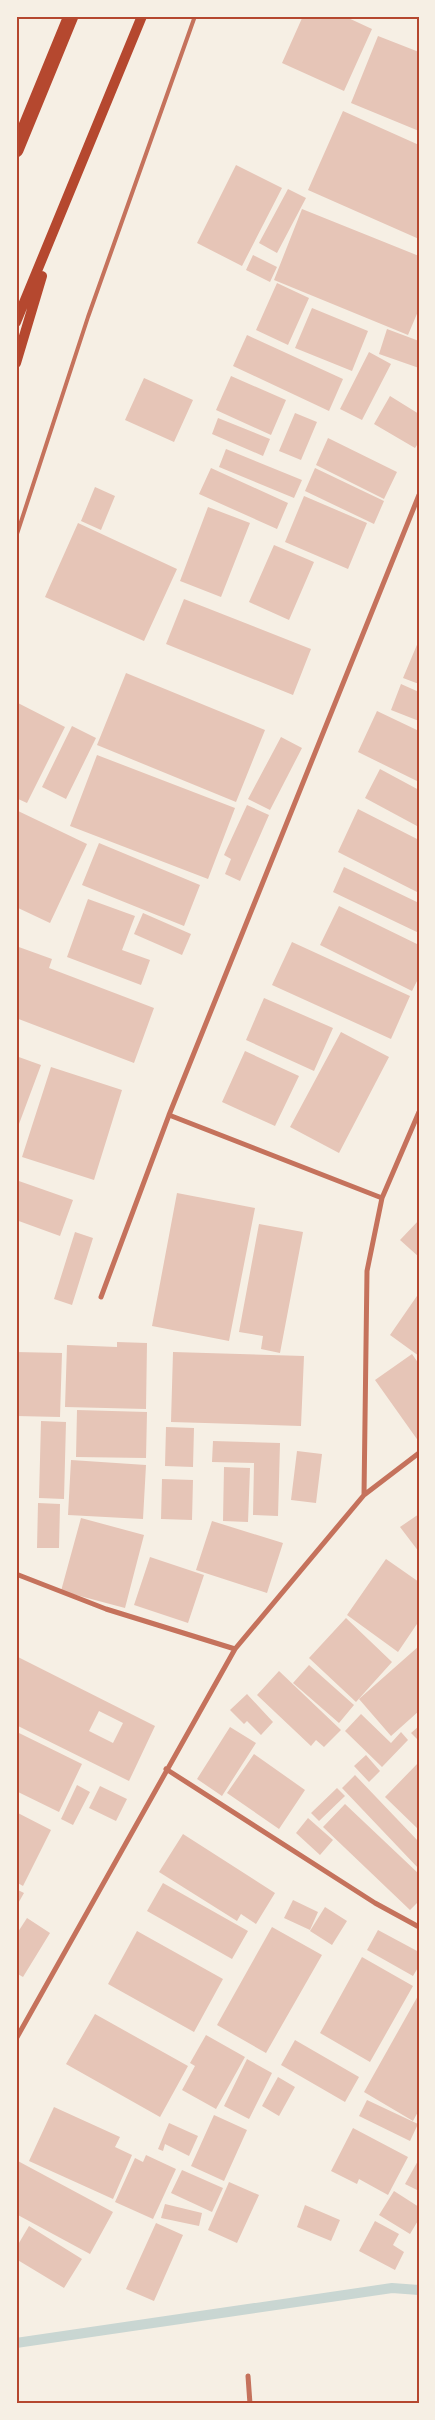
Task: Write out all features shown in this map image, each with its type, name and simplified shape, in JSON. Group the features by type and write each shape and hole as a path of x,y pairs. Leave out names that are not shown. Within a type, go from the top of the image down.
{"highway":[{"path":"16,150 71,16"}],"main road":[{"path":"16,322 56,230 142,16"},
{"path":"16,364 56,230"}],"street":[{"path":"101,1296 169,1115 419,495"},
{"path":"364,1495 367,1271 382,1198 419,1112"},
{"path":"169,1115 382,1198"},
{"path":"16,2039 235,1649 364,1495 419,1453"},
{"path":"16,1574 106,1609 235,1649"},
{"path":"166,1769 375,1903 419,1927"},
{"path":"248,2376 250,2404"}],"lane":[{"path":"16,538 88,317 195,16"}],"building":[{"path":"303,16 344,16 372,29 344,91 282,63"},
{"path":"378,36 419,52 419,131 351,103"},
{"path":"343,111 419,145 419,239 308,190"},
{"path":"236,165 282,188 242,266 197,243"},
{"path":"288,189 306,198 277,253 259,243"},
{"path":"302,209 419,256 419,309 408,335 274,280"},
{"path":"253,255 277,267 270,282 246,270"},
{"path":"277,283 309,298 288,345 256,330"},
{"path":"312,308 368,331 352,371 295,348"},
{"path":"387,329 419,341 419,368 379,354"},
{"path":"247,335 343,379 329,411 233,366"},
{"path":"369,352 391,364 362,420 340,409"},
{"path":"231,376 286,400 271,435 216,410"},
{"path":"144,378 193,400 174,442 125,420"},
{"path":"390,396 419,414 419,442 415,448 374,424"},
{"path":"295,413 317,422 301,460 279,451"},
{"path":"218,418 270,439 263,456 212,434"},
{"path":"328,438 397,472 384,499 316,465"},
{"path":"226,449 302,480 294,498 219,467"},
{"path":"211,468 288,503 277,529 199,494"},
{"path":"315,468 384,501 374,524 305,491"},
{"path":"95,487 115,496 101,530 81,521"},
{"path":"304,496 367,523 348,569 285,542"},
{"path":"208,507 250,523 221,597 180,581"},
{"path":"78,523 177,569 144,641 45,597"},
{"path":"274,545 314,562 289,620 249,602"},
{"path":"184,599 311,649 293,695 166,644"},
{"path":"419,640 419,684 403,678"},
{"path":"126,673 265,730 236,802 97,745"},
{"path":"401,684 419,692 419,721 391,710"},
{"path":"16,702 65,727 27,803 16,798"},
{"path":"377,711 419,731 419,782 358,752"},
{"path":"72,726 96,738 66,799 42,787"},
{"path":"281,737 302,748 270,810 248,799"},
{"path":"97,755 235,808 208,879 70,826"},
{"path":"380,769 419,790 417,826 365,798"},
{"path":"247,805 269,815 240,881 225,874 231,859 224,855"},
{"path":"358,809 419,840 419,893 338,852"},
{"path":"16,810 87,844 50,923 16,907"},
{"path":"99,843 200,885 184,926 82,885"},
{"path":"344,867 419,903 419,933 333,892"},
{"path":"88,899 135,916 122,950 150,960 141,985 67,957"},
{"path":"339,906 419,945 419,977 412,991 320,945"},
{"path":"143,913 191,934 182,955 134,934"},
{"path":"292,942 410,996 391,1039 272,985"},
{"path":"16,946 52,959 49,968 154,1008 134,1063 16,1018"},
{"path":"264,998 333,1028 314,1071 246,1040"},
{"path":"341,1032 389,1057 339,1153 290,1127"},
{"path":"245,1051 299,1076 275,1126 222,1102"},
{"path":"16,1056 41,1065 16,1132"},
{"path":"51,1067 122,1090 94,1180 22,1157"},
{"path":"16,1180 73,1200 60,1236 16,1220"},
{"path":"177,1193 255,1208 229,1341 152,1326"},
{"path":"419,1220 419,1257 400,1240"},
{"path":"259,1224 303,1232 280,1353 261,1349 263,1336 239,1332"},
{"path":"75,1232 93,1238 72,1305 54,1299"},
{"path":"419,1293 419,1356 390,1335"},
{"path":"117,1342 147,1343 146,1409 65,1407 67,1345 117,1347"},
{"path":"16,1352 62,1353 60,1417 16,1416"},
{"path":"173,1352 304,1356 301,1426 171,1422"},
{"path":"412,1354 419,1364 419,1442 375,1380"},
{"path":"77,1410 147,1412 146,1458 76,1457"},
{"path":"41,1421 66,1422 64,1499 39,1498"},
{"path":"166,1427 194,1428 193,1467 165,1466"},
{"path":"213,1441 280,1443 278,1516 253,1515 254,1463 212,1462"},
{"path":"297,1451 322,1454 316,1503 291,1500"},
{"path":"71,1460 146,1465 143,1519 68,1515"},
{"path":"224,1467 250,1468 248,1522 223,1521"},
{"path":"162,1479 193,1480 192,1520 161,1519"},
{"path":"38,1503 60,1504 59,1548 37,1548"},
{"path":"419,1514 419,1552 400,1527"},
{"path":"81,1518 144,1535 125,1608 61,1591"},
{"path":"212,1521 283,1543 267,1593 196,1570"},
{"path":"150,1557 204,1575 188,1623 134,1605"},
{"path":"386,1559 419,1582 419,1621 398,1652 347,1615"},
{"path":"346,1618 392,1662 356,1702 309,1658"},
{"path":"419,1646 419,1711 391,1736 359,1699"},
{"path":"16,1656 155,1726 129,1781 16,1725","holes":["99,1711 123,1723 113,1743 89,1731"]},
{"path":"309,1665 354,1705 339,1723 293,1683"},
{"path":"279,1671 341,1730 324,1747 316,1740 311,1746 257,1695"},
{"path":"247,1694 273,1722 261,1735 247,1721 244,1724 230,1710"},
{"path":"361,1714 391,1743 401,1732 408,1740 382,1767 345,1731"},
{"path":"419,1726 419,1741 411,1733"},
{"path":"230,1727 256,1743 222,1796 197,1779"},
{"path":"19,1733 82,1764 59,1812 16,1791 16,1739"},
{"path":"254,1754 305,1790 279,1829 227,1793"},
{"path":"366,1755 380,1771 369,1782 354,1766"},
{"path":"419,1762 419,1830 385,1797"},
{"path":"355,1775 419,1842 419,1869 342,1788"},
{"path":"77,1785 90,1792 73,1825 61,1819"},
{"path":"100,1786 127,1799 116,1821 89,1808"},
{"path":"337,1788 345,1796 319,1821 311,1813"},
{"path":"345,1804 419,1874 419,1901 410,1910 323,1827"},
{"path":"16,1812 51,1830 23,1886 16,1882"},
{"path":"308,1818 333,1840 320,1855 296,1833"},
{"path":"183,1834 275,1893 256,1924 241,1914 237,1921 159,1872"},
{"path":"163,1883 248,1931 232,1959 147,1911"},
{"path":"16,1889 24,1893 16,1907"},
{"path":"293,1900 318,1912 310,1930 284,1918"},
{"path":"325,1907 347,1921 332,1945 310,1931"},
{"path":"27,1918 50,1933 23,1977 16,1973 16,1935"},
{"path":"272,1927 322,1955 266,2053 217,2025"},
{"path":"378,1930 419,1952 419,1966 413,1976 367,1950"},
{"path":"137,1931 223,1979 194,2032 108,1984"},
{"path":"362,1957 413,1986 370,2062 320,2033"},
{"path":"419,1994 419,2110 413,2121 364,2092"},
{"path":"95,2014 188,2066 160,2117 66,2064"},
{"path":"206,2035 245,2057 216,2109 182,2090 195,2066 190,2063"},
{"path":"295,2040 359,2077 345,2102 281,2065"},
{"path":"247,2059 272,2073 249,2119 224,2106"},
{"path":"278,2077 295,2087 279,2116 262,2106"},
{"path":"367,2100 418,2124 410,2141 359,2116"},
{"path":"54,2107 120,2137 115,2147 132,2155 113,2199 29,2161"},
{"path":"214,2115 247,2130 224,2181 191,2166"},
{"path":"169,2123 198,2136 189,2156 165,2144 163,2151 158,2149"},
{"path":"353,2128 408,2157 388,2195 359,2179 357,2184 331,2171"},
{"path":"146,2155 176,2169 153,2219 115,2202 135,2158 143,2162"},
{"path":"419,2159 419,2191 405,2184"},
{"path":"16,2160 113,2212 90,2254 16,2214"},
{"path":"182,2170 223,2188 212,2212 171,2193"},
{"path":"229,2182 259,2195 237,2243 208,2230"},
{"path":"394,2191 419,2207 419,2219 410,2234 379,2215"},
{"path":"165,2204 202,2213 199,2226 161,2218"},
{"path":"305,2205 340,2220 331,2241 297,2227"},
{"path":"375,2221 399,2234 393,2245 404,2252 395,2270 359,2251"},
{"path":"156,2223 183,2235 154,2301 126,2289"},
{"path":"29,2226 82,2259 64,2288 16,2259 16,2248"}],"waterway":[{"path":"16,2343 392,2288 419,2290"}]}
